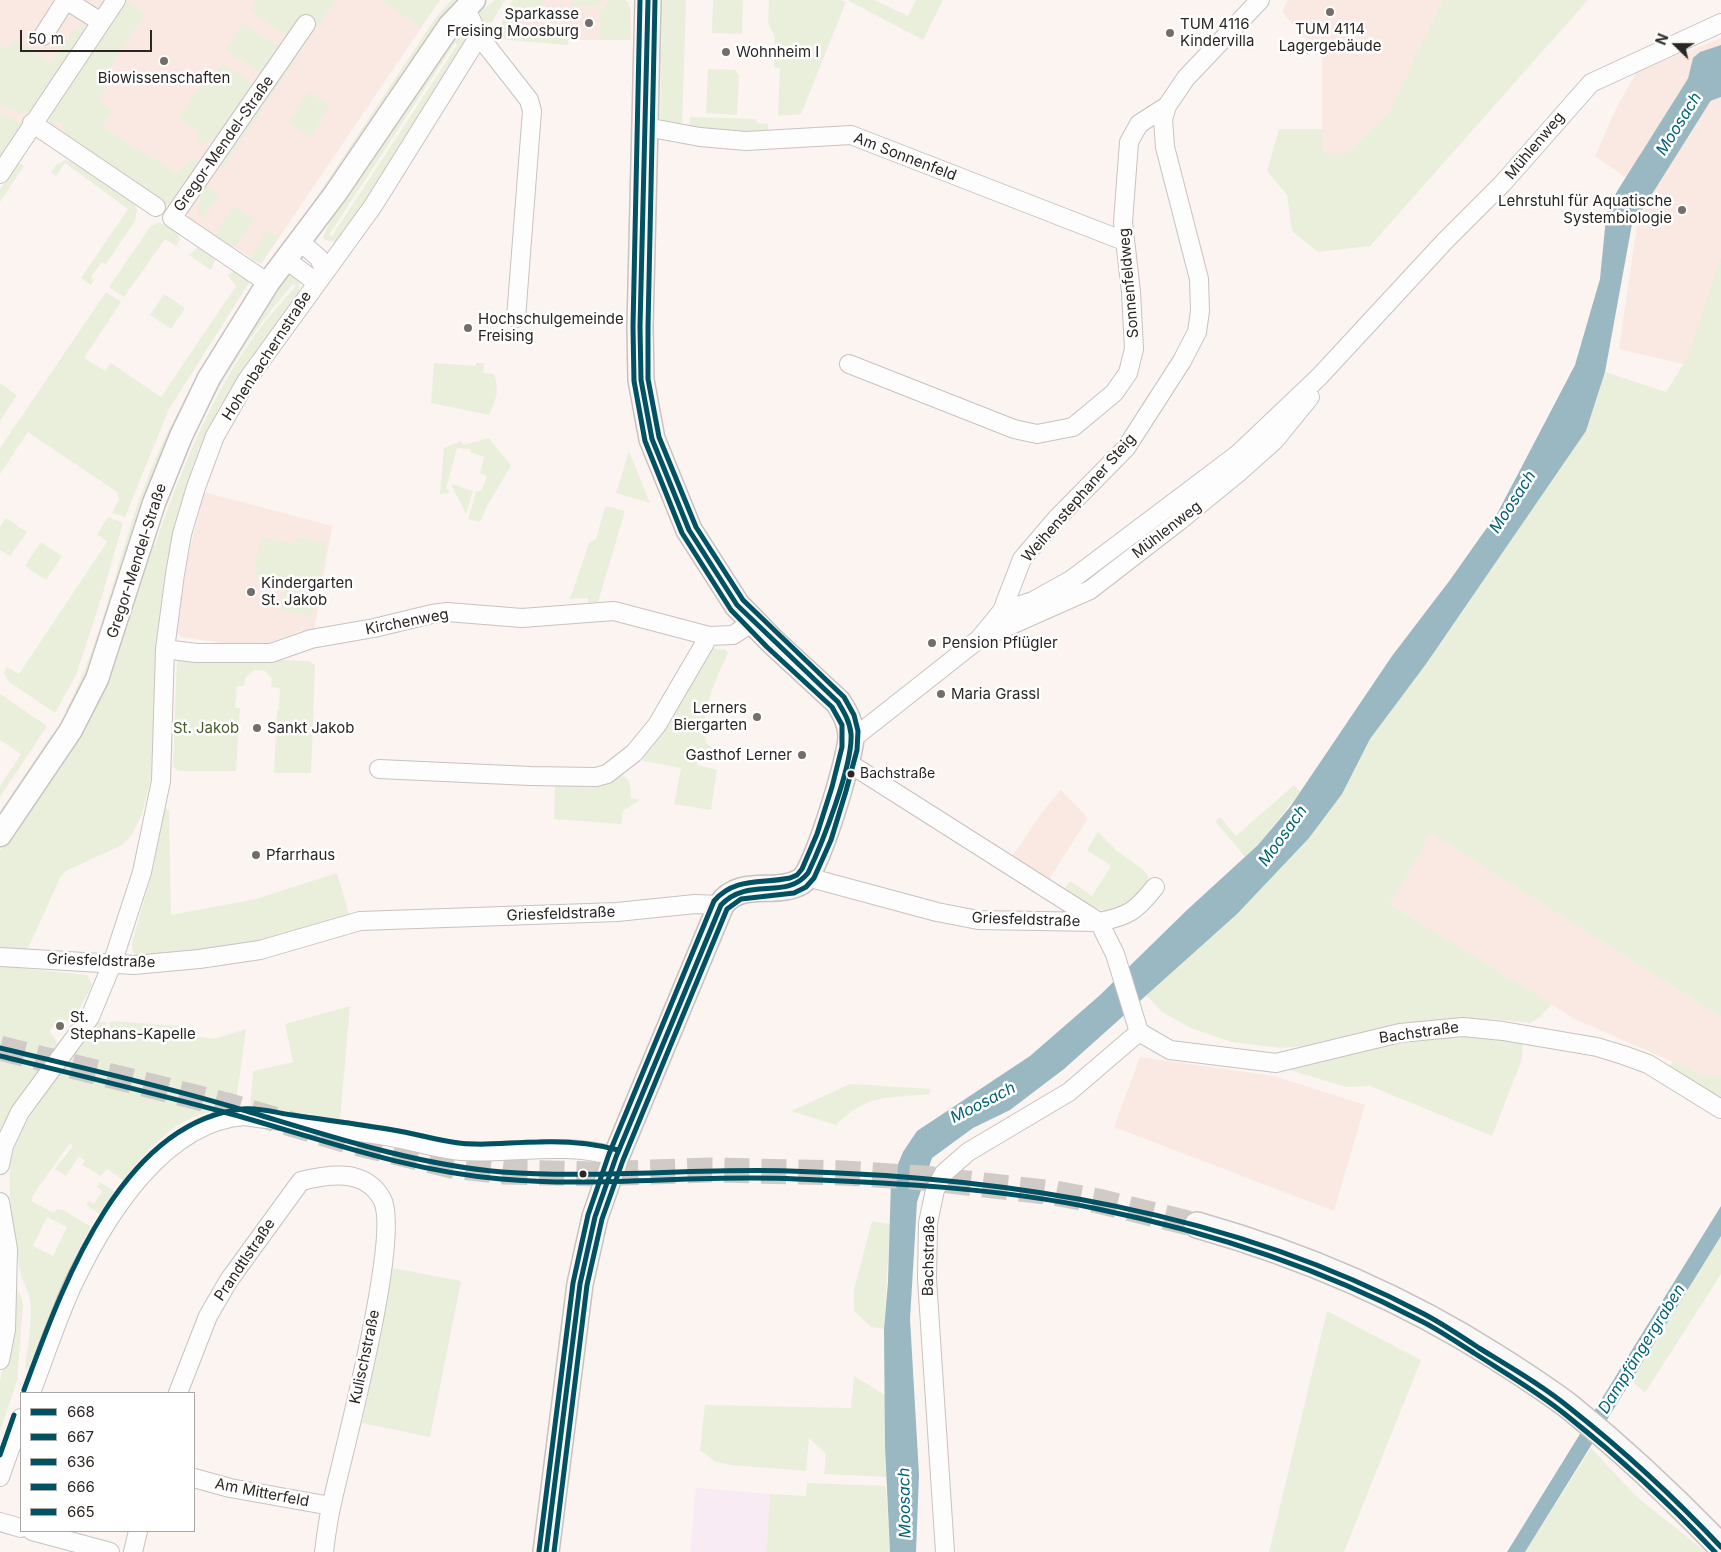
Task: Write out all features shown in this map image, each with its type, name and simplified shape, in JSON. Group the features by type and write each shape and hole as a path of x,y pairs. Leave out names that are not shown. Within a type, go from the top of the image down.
{"main road":[{"path":"546,1552 580,1284 595,1217 616,1157 720,905 735,892 784,886 803,881 808,877 814,865 849,751 846,715 838,702 753,622 728,594 689,530 652,439 641,380 648,0"},
{"path":"1197,1225 1284,1252 1425,1314 1512,1368 1570,1408 1684,1508 1721,1547"}],"street":[{"path":"43,36 66,0 101,22"},
{"path":"0,174 32,123 116,0"},
{"name":"Weihenstephaner Steig","path":"849,751 979,639 1002,612 1022,559 1057,518 1126,448 1182,362 1197,332 1200,311 1199,279 1165,147 1163,119 1167,106 1186,78 1260,0"},
{"path":"469,4 480,36 529,100 532,111 516,318"},
{"name":"Gregor-Mendel-Straße","path":"0,835 71,730 85,705 107,653 141,540 181,436 210,378 268,283 335,194 450,24 469,4"},
{"name":"Mühlenweg","path":"1002,612 1032,601 1078,574 1238,454 1319,377 1445,241 1504,183 1591,82 1721,23"},
{"name":"Gregor-Mendel-Straße","path":"268,283 172,218 306,24"},
{"name":"Hohenbachernstraße","path":"0,1165 10,1130 30,1096 90,1017 112,964 142,872 161,781 165,649 182,534 196,487 215,436 237,395 320,276 378,198 480,36"},
{"name":"Sonnenfeldweg","path":"850,364 1014,429 1036,434 1073,427 1114,394 1132,362 1134,349 1131,292 1123,222 1129,142 1139,124 1167,106"},
{"path":"32,123 156,207"},
{"name":"Am Sonnenfeld","path":"646,127 700,137 746,141 851,135 1124,241"},
{"path":"299,241 319,258 320,276"},
{"name":"Hohenbachernstraße","path":"285,259 320,276"},
{"name":"Mühlenweg","path":"979,639 1090,590 1178,522 1275,440 1305,406 1319,377"},
{"name":"Kirchenweg","path":"165,649 196,653 271,653 311,639 447,612 522,618 614,612 709,636 733,635 753,622"},
{"path":"379,769 530,776 596,777 607,774 634,753 657,725 709,636"},
{"path":"849,751 1103,928 1115,954 1139,1032"},
{"name":"Griesfeldstraße","path":"808,877 937,912 978,920 1103,928"},
{"path":"1103,928 1123,918 1140,906 1155,887"},
{"name":"Griesfeldstraße","path":"0,957 112,964 174,962 240,953 360,921 617,912 695,904 720,905"},
{"name":"Bachstraße","path":"945,1552 927,1279 928,1223 935,1190 944,1173 968,1152 1069,1092 1139,1032 1170,1050 1276,1063 1400,1033 1463,1027 1503,1031 1597,1047 1632,1058 1648,1064 1721,1109"},
{"path":"31,1392 75,1281 103,1228 159,1156 185,1134 211,1122 228,1116 245,1116 360,1132 446,1149 480,1151 580,1148 616,1157"},
{"name":"Prandtlstraße","path":"178,1392 201,1332 216,1302 235,1272 300,1181 328,1175 352,1176"},
{"name":"Kulischstraße","path":"324,1552 331,1506 383,1272 386,1231 383,1200 370,1185 352,1176"},
{"path":"0,1202 8,1249 6,1330 0,1360"},
{"path":"0,1477 20,1421"},
{"name":"Am Mitterfeld","path":"195,1478 230,1488 331,1506"},
{"path":"0,1522 20,1528"},
{"path":"36,1532 110,1552"},
{"path":"133,1552 138,1532"}],"shaded area":[{"path":"0,0 110,0 83,34 0,157"},
{"path":"122,0 440,0 261,264 188,218 188,212 294,53 297,49 301,51 317,26 312,26 179,206 63,136 49,123"},
{"path":"513,0 625,0 631,8 631,40 568,40 568,45 499,39 504,14"},
{"path":"1288,0 1443,0 1390,110 1346,153 1326,153 1322,150 1322,51 1309,43 1282,12"},
{"name":"Lehrstuhl für Aquatische Systembiologie","path":"1721,38 1721,373 1619,349 1637,225 1651,195 1595,156 1617,107 1637,71"},
{"name":"Kindergarten St. Jakob","path":"204,492 332,526 314,631 300,631 263,645 229,644 182,637 175,632 189,553"},
{"path":"1061,790 1088,818 1048,881 1012,857 1042,812"},
{"path":"1431,832 1721,1017 1721,1076 1705,1076 1575,1019 1390,904"},
{"path":"1140,1057 1274,1076 1365,1105 1334,1211 1114,1127"},
{"path":"696,1488 770,1494 766,1552 690,1552"}],"green space":[{"path":"122,0 126,0 145,13 104,78 110,81 98,101 113,110 102,127 177,173 191,158 200,164 171,208 63,136 66,127 57,120 53,127 49,123 48,115"},
{"path":"258,0 335,0 301,51 287,36 251,11"},
{"path":"380,0 440,0 421,27"},
{"path":"451,0 459,0 308,210 434,20"},
{"path":"495,0 505,0 492,22 484,24 479,12"},
{"path":"513,0 543,0 541,7 509,7"},
{"path":"571,0 602,0 599,7 570,6"},
{"path":"608,0 625,0 629,3 631,40 600,40 600,13"},
{"path":"662,0 686,0 682,128 660,123"},
{"path":"713,0 743,0 742,34 712,33"},
{"path":"769,0 840,0 846,2 801,114 778,116 780,68 774,67 775,37 768,23"},
{"path":"847,0 874,0 908,16 916,0 943,0 923,40"},
{"path":"1443,0 1588,0 1370,246 1318,252 1292,231 1287,195 1267,171 1279,129 1322,129 1322,150 1326,153 1346,153 1390,110"},
{"path":"504,14 514,14 513,35 569,36 568,45 499,39"},
{"path":"243,23 279,47 282,52 262,74 225,50"},
{"path":"83,26 85,29 83,34 29,116 0,106 0,46 7,50 14,39 52,63 73,31"},
{"path":"457,30 467,31 470,34 459,57 345,232 336,242 325,240 323,237 329,224 327,222","holes":["455,43 457,45 332,236 329,235"]},
{"path":"294,53 298,56 223,168 219,165"},
{"path":"222,63 255,85 218,145 209,138 203,145 196,141 199,132 180,120 180,116 207,76 212,77"},
{"path":"708,69 736,70 739,76 737,115 706,113"},
{"path":"309,92 330,106 310,137 288,123"},
{"path":"0,113 22,123 0,157"},
{"path":"690,117 756,119 757,123 768,124 769,135 689,129"},
{"path":"65,160 72,162 131,200 137,209 135,221 106,264 102,262 91,277 94,280 91,285 81,278 128,209 65,163 56,176 51,172 56,165"},
{"path":"18,162 24,166 0,202 0,189"},
{"path":"206,186 219,196 201,220 199,202"},
{"path":"233,205 254,219 238,244 232,247 217,238 216,234"},
{"path":"159,222 177,232 180,240 176,246 165,239 124,297 109,287 150,227"},
{"path":"267,230 279,237 261,264 251,259"},
{"path":"198,247 214,257 215,260 211,270 189,255"},
{"path":"1721,257 1721,1017 1431,833 1390,904 1552,1004 1540,1017 1530,1023 1493,1019 1398,1025 1305,1046 1281,1048 1231,1042 1191,1028 1162,1012 1146,995 1309,838 1342,794 1370,739 1426,664 1586,431 1605,372 1666,392 1688,357"},
{"path":"234,271 248,280 249,283 169,409 125,517 112,513 119,499 117,492 28,432 0,474 0,448 106,292 121,302 84,358 105,371 111,363 161,397 236,286 227,275"},
{"path":"289,275 293,275 300,280 299,291 219,407 179,512 160,613 156,652 153,770 142,814 131,836 122,845 66,871 60,878 29,946 23,952 0,950 0,851 83,725 176,467 226,365 284,279","holes":["293,284 296,286 253,337 219,392 184,467 155,545 152,545 159,520 186,453 212,401 257,329"]},
{"path":"164,294 185,308 171,329 150,315"},
{"path":"219,342 103,637 72,710 65,712 77,688 96,640 134,515 151,469 193,384"},
{"path":"434,363 476,366 476,363 484,363 483,373 494,374 497,385 495,400 489,415 431,403"},
{"path":"0,383 17,395 0,421"},
{"path":"489,438 511,466 487,506 480,522 468,519 476,492 482,490 487,476 480,473 484,457 470,452 471,449 457,448 446,488 450,493 440,494 444,448 461,441 463,445"},
{"path":"629,451 650,503 616,493"},
{"path":"451,484 473,491 466,514"},
{"path":"605,507 625,511 598,602 588,603 588,598 570,599 589,543 596,539"},
{"path":"108,517 123,523 102,596 76,675 55,713 8,681 4,673 7,667 19,674 107,542 97,534"},
{"path":"6,518 27,532 10,556 0,550 0,527"},
{"path":"261,537 294,544 296,537 327,543 311,617 281,611 286,583 261,578 254,570"},
{"path":"41,542 62,556 46,580 25,566"},
{"path":"710,648 725,650 728,653 710,697 705,720 706,743 721,755 701,751 697,765 717,770 711,810 674,804 681,768 644,761 639,757"},
{"name":"St. Jakob","path":"199,657 309,661 315,665 311,773 274,773 280,688 271,687 272,679 265,671 254,670 245,678 244,686 237,686 235,708 240,708 236,771 178,771 173,766 177,659"},
{"path":"0,694 47,726 0,797 0,786 21,754 0,740"},
{"path":"52,734 54,738 0,822 0,811"},
{"path":"619,774 628,780 631,798 640,800 623,811 621,824 554,819 555,783"},
{"path":"1294,785 1300,792 1258,845 1245,857 1215,821 1220,817 1236,836"},
{"path":"165,808 169,810 171,915 256,899 337,873 350,917 239,947 141,957 136,955 132,943 153,869"},
{"path":"1098,832 1117,851 1148,875 1148,883 1126,905 1117,910 1108,911 1100,909 1064,890 1070,881 1092,896 1111,866 1087,850"},
{"path":"0,966 87,975 92,985 72,1023 59,1018 50,1031 58,1044 23,1095 0,1137"},
{"path":"350,1006 340,1120 310,1114 250,1109 253,1071 293,1062 285,1024"},
{"path":"98,1022 106,1022 106,1032 109,1031 110,1022 190,1027 189,1035 214,1039 246,1029 235,1109 199,1115 171,1130 147,1152 123,1180 107,1169 101,1176 82,1165 85,1160 79,1156 66,1176 55,1169 73,1146 70,1143 33,1195 31,1201 54,1213 57,1209 63,1210 91,1227 75,1256 29,1370 25,1368 31,1308 29,1296 20,1271 14,1232 10,1199 11,1161 25,1126 48,1088","holes":["47,1217 67,1227 53,1256 33,1246"]},
{"path":"1447,1034 1523,1042 1522,1059 1492,1136 1370,1086 1346,1087 1290,1070 1399,1039"},
{"path":"1674,1062 1705,1076 1721,1076 1721,1101 1668,1066"},
{"path":"850,1084 931,1089 929,1094 890,1097 868,1103 847,1115 836,1125 791,1111"},
{"path":"100,1182 115,1192 100,1214 86,1205 89,1201 94,1204 102,1191 97,1187"},
{"path":"872,1221 890,1224 884,1329 871,1327 854,1311 854,1289"},
{"path":"1721,1236 1721,1274 1645,1393 1632,1381"},
{"path":"393,1268 461,1281 430,1437 362,1423"},
{"path":"16,1289 20,1294 23,1304 17,1381 0,1431 0,1382"},
{"path":"1327,1311 1421,1360 1344,1552 1269,1552"},
{"path":"854,1376 885,1395 886,1477 824,1474 826,1454 809,1438 806,1471 731,1465 716,1462 700,1450 705,1405 851,1408"},
{"path":"1591,1448 1638,1498 1706,1552 1525,1552"},
{"path":"807,1483 886,1486 890,1552 766,1552 770,1494 806,1496"}],"water":[{"path":"1721,45 1721,97 1710,101 1672,151 1657,156 1666,118 1686,87 1693,58 1700,52"},
{"path":"1640,155 1657,167 1634,213 1605,372 1586,431 1426,664 1370,739 1342,794 1309,838 1237,914 1064,1069 1010,1110 973,1128 932,1158 917,1202 910,1319 919,1475 916,1552 890,1552 885,1446 884,1329 888,1282 891,1181 903,1152 917,1131 1030,1056 1099,996 1187,910 1258,845 1290,807 1392,656 1450,580 1498,512 1575,365 1600,279 1609,205"},
{"name":"Dampfängergraben","path":"1721,1206 1721,1236 1525,1552 1507,1552"}],"waterway":[{"name":"Moosach","path":"1630,200 1701,87 1721,78"}],"tunnel":[{"path":"0,1048 227,1105 351,1142 452,1166 504,1172 594,1174 711,1170 843,1173 923,1178 1054,1193 1098,1201 1197,1225"}],"transit line":[{"name":"636","path":"539,1551 573,1283 588,1215 609,1154 714,901 731,888 749,883 790,878 797,875 802,869 817,834 842,747 842,725 832,707 767,647 731,610 682,533 645,441 634,381 633,327 640,0"},
{"name":"668","path":"546,1552 580,1284 595,1217 616,1157 721,905 732,896 743,892 789,886 799,881 808,873 836,804 847,765 851,734 849,725 838,702 737,605 689,530 652,439 641,380 640,327 648,0"},
{"name":"667","path":"554,1552 587,1285 602,1219 623,1160 727,909 741,899 794,893 806,887 814,878 831,840 857,750 858,731 854,715 844,697 743,600 696,527 659,437 648,379 655,0"},
{"name":"666","path":"0,1048 175,1091 400,1155 468,1168 538,1174 753,1170 953,1181 1115,1206 1195,1225 1273,1249 1350,1279 1445,1326 1538,1385 1571,1409 1649,1475 1721,1547"},
{"name":"665","path":"0,1056 224,1112 395,1161 465,1175 501,1179 575,1182 722,1178 796,1179 871,1182 985,1191 1098,1209 1222,1240 1262,1253 1342,1284 1381,1301 1447,1336 1533,1391 1566,1415 1643,1481 1715,1552"},
{"name":"636","path":"24,1390 56,1306 77,1261 101,1217 129,1178 162,1144 200,1121 243,1109 255,1109 380,1128 445,1141 485,1144 569,1142 618,1150"},
{"name":"636","path":"0,1455 14,1415"}],"place":[{"name":"TUM 4114 Lagergebäude","path":"1330,12"},
{"name":"Sparkasse Freising Moosburg","path":"589,23"},
{"name":"TUM 4116 Kindervilla","path":"1170,33"},
{"name":"Wohnheim I","path":"726,52"},
{"name":"Biowissenschaften","path":"164,61"},
{"name":"Lehrstuhl für Aquatische Systembiologie","path":"1682,210"},
{"name":"Hochschulgemeinde Freising","path":"468,328"},
{"name":"Kindergarten St. Jakob","path":"251,592"},
{"name":"Pension Pflügler","path":"932,643"},
{"name":"Maria Grassl","path":"941,694"},
{"name":"Lerners Biergarten","path":"757,717"},
{"name":"Sankt Jakob","path":"257,728"},
{"name":"Gasthof Lerner","path":"802,755"},
{"name":"Bachstraße","path":"851,774"},
{"name":"Pfarrhaus","path":"256,855"},
{"name":"St. Stephans-Kapelle","path":"60,1026"}]}
